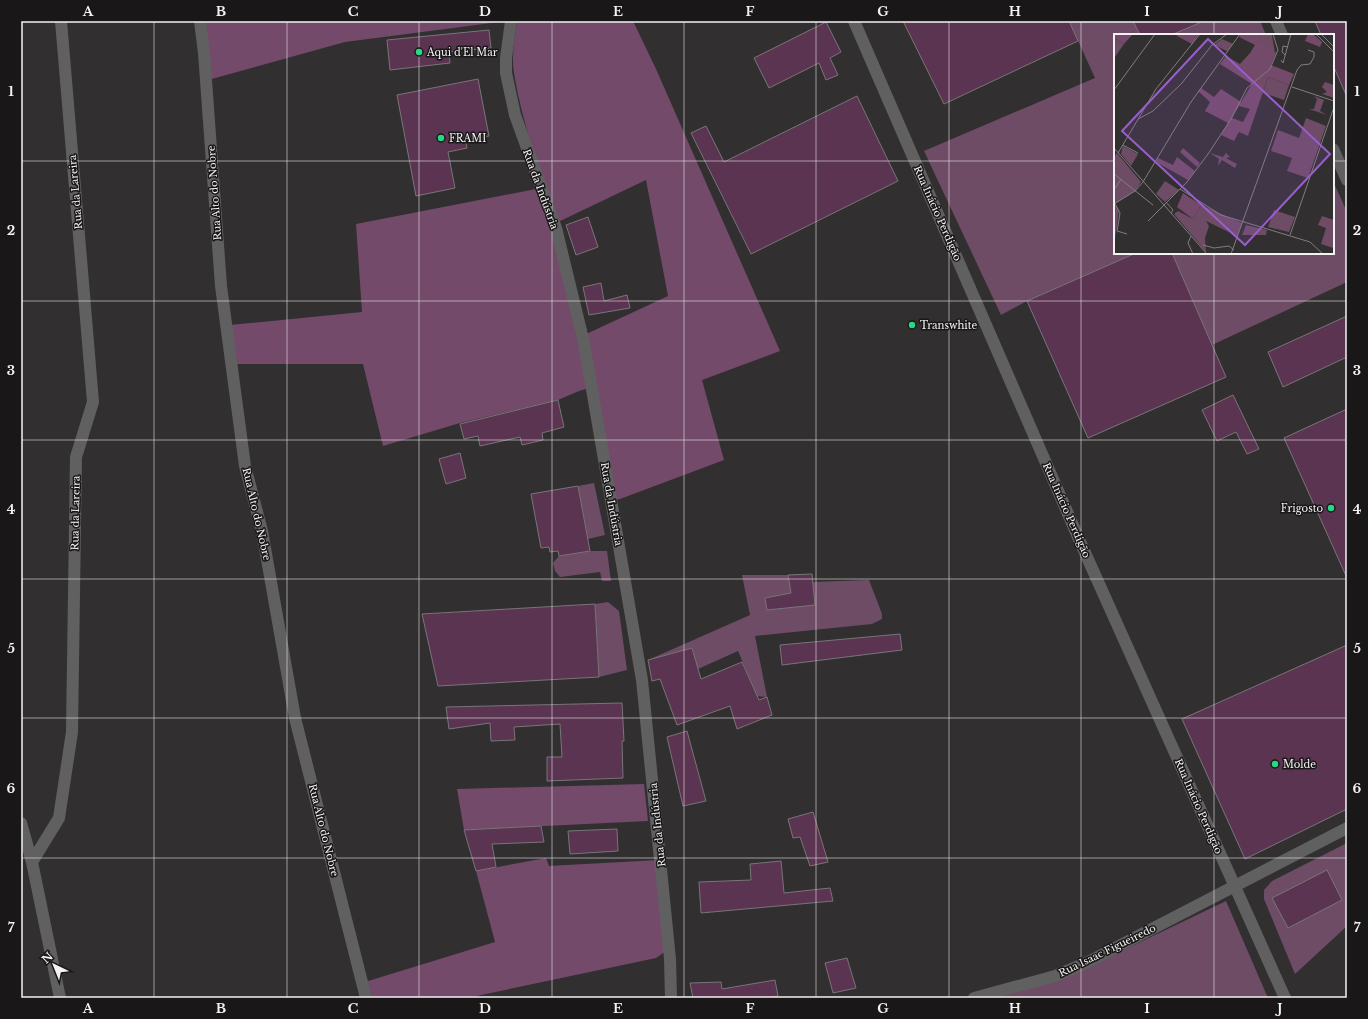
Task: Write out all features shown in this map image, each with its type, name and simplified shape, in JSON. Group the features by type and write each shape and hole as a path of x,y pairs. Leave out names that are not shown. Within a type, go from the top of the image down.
{"street":[{"name":"Rua da Lareira","path":"32,862 59,818 72,732 76,457 93,402 61,21"},
{"name":"Rua Alto do Nobre","path":"200,21 204,53 221,286 246,466 262,531 295,718 366,998"},
{"name":"Rua da Indústria","path":"511,21 506,58 506,73 515,116 556,228 584,343 642,680 670,959 670,998"},
{"name":"Rua Inácio Perdigão","path":"854,21 1085,552 1285,998"},
{"path":"1276,21 1282,34"},
{"path":"1334,151 1347,180"},
{"path":"21,823 32,862 60,998"},
{"name":"Rua Isaac Figueiredo","path":"974,998 1055,976 1088,962 1347,828"}],"shaded area":[{"path":"203,21 507,21 345,42 208,80"},
{"path":"517,21 633,21 656,69 780,351 702,380 724,460 620,499 614,500 584,335 668,296 646,180 558,222 533,148 517,92 513,60"},
{"path":"1069,21 1260,21 1266,34 1114,34 1114,254 1134,254 1027,301 1001,315 924,151 1095,78"},
{"path":"1334,183 1347,212 1347,282 1212,345 1172,254 1334,254"},
{"path":"541,188 589,388 558,400 460,423 383,446 363,364 234,364 230,325 362,312 356,224"},
{"path":"594,483 605,535 588,539 578,486"},
{"path":"590,551 607,551 611,581 602,581 600,572 560,577 555,571 553,563 559,556"},
{"path":"742,575 788,575 791,593 765,598 767,609 812,582 869,580 882,614 882,619 872,624 755,636 767,697 757,696 738,651 698,669 692,648 648,660 750,615"},
{"path":"608,602 619,611 627,670 599,677 595,604"},
{"path":"644,784 648,821 464,830 457,789"},
{"path":"1347,843 1347,926 1295,974 1264,899 1264,890 1272,881"},
{"path":"546,858 549,866 658,860 666,951 656,958 467,998 369,998 365,982 495,942 476,871"},
{"path":"1226,901 1268,998 990,998 1082,970"}],"building":[{"path":"903,21 1069,21 1078,41 944,104"},
{"path":"1133,21 1204,21 1173,34 1140,34"},
{"path":"1315,21 1347,21 1347,97 1334,67 1334,34 1321,34"},
{"path":"826,22 841,52 830,58 838,75 826,80 819,63 769,88 754,58"},
{"name":"Aqui d'El Mar","path":"489,30 491,48 449,52 450,63 390,70 387,40"},
{"name":"FRAMI","path":"478,79 489,136 466,141 467,148 448,152 455,188 416,196 397,95"},
{"path":"857,96 898,181 751,254 691,133 706,126 724,162"},
{"path":"588,217 598,247 576,255 566,225"},
{"path":"1134,254 1172,254 1226,377 1088,438 1027,301"},
{"path":"601,283 604,301 627,295 630,308 589,315 583,287"},
{"path":"1347,316 1347,357 1283,387 1268,352"},
{"path":"1233,395 1259,449 1247,454 1236,432 1217,441 1202,410"},
{"path":"558,400 564,427 542,433 543,440 522,445 520,437 480,446 478,436 464,439 460,424"},
{"name":"Frigosto","path":"1347,409 1347,578 1284,438"},
{"path":"460,453 466,478 446,484 439,459"},
{"path":"578,486 590,551 559,556 558,551 550,552 549,547 541,548 531,494"},
{"path":"812,574 815,605 767,610 765,598 791,593 788,575"},
{"path":"595,604 599,677 438,686 422,614"},
{"path":"900,634 902,650 782,665 780,645"},
{"name":"Molde","path":"1347,645 1347,809 1245,859 1182,719"},
{"path":"692,648 701,679 742,662 759,700 767,697 772,715 737,729 730,706 677,725 660,679 652,681 648,660"},
{"path":"622,703 624,741 622,741 623,778 547,781 547,757 562,757 560,724 514,727 515,740 491,741 490,723 449,729 446,707"},
{"path":"687,731 706,801 683,806 667,737"},
{"path":"813,812 828,862 810,866 800,837 793,838 788,819"},
{"path":"541,826 544,842 492,844 496,867 476,871 464,830"},
{"path":"617,829 618,851 570,854 568,831"},
{"path":"781,861 784,893 830,888 833,901 701,913 699,882 751,880 750,864"},
{"path":"1327,870 1342,900 1288,928 1272,898"},
{"path":"847,958 856,988 833,993 825,963"},
{"path":"775,980 778,996 769,998 693,998 690,983 721,982 722,989"}],"place":[{"name":"Aqui d'El Mar","path":"419,52"},
{"name":"FRAMI","path":"441,138"},
{"name":"Transwhite","path":"912,325"},
{"name":"Frigosto","path":"1331,508"},
{"name":"Molde","path":"1275,764"}]}
